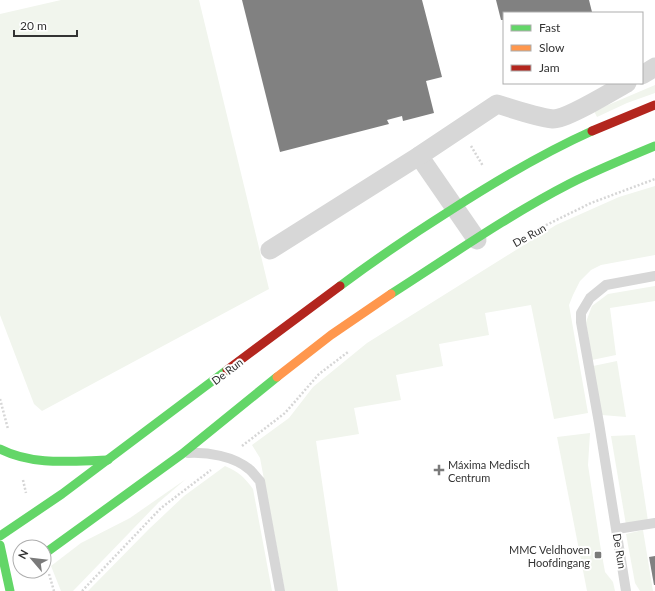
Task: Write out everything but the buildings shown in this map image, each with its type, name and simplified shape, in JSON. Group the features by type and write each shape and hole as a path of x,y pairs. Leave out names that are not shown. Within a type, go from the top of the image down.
{"main road":[{"name":"De Run","path":"0,536 62,494 362,269 521,167 569,142 622,118 655,106"},
{"name":"De Run","path":"52,548 182,454 331,335 371,307 513,216 569,184 655,146"},
{"path":"0,450 16,457 41,461 108,460"},
{"path":"0,545 5,584"}],"street":[{"path":"643,74 655,67"},
{"path":"270,250 419,156 497,104 555,119 568,116 625,84"},
{"path":"419,156 477,240"}],"lane":[{"name":"De Run","path":"626,591 617,529 581,322 581,313 590,298 606,285 655,276"},
{"path":"182,454 208,453 226,458 241,464 250,470 260,481 280,591"},
{"path":"617,529 655,523"}],"path":[{"name":"De Run","path":"525,236 591,203 655,179"},
{"path":"82,591 161,508 285,413 319,374 350,350"}],"shaded area":[{"path":"61,0 199,0 269,289 42,411 34,404 0,315 0,14"},
{"path":"655,85 655,93 627,103 597,117 594,111"},
{"path":"655,186 655,255 601,265 591,270 580,281 569,305 588,413 554,419 531,305 485,313 489,335 439,344 443,366 396,375 401,400 354,408 359,434 316,441 338,591 285,591 260,458 252,445 289,418 313,387 367,343 556,225 619,197"},
{"path":"655,286 655,301 610,308 616,355 592,360 586,322 592,306 608,294"},
{"path":"617,361 626,417 602,415 593,366"},
{"path":"590,433 588,465 600,544 605,572 613,582 615,591 587,591 557,437"},
{"path":"635,435 648,521 626,525 611,436"},
{"path":"225,466 241,475 253,489 272,591 88,591 184,496"},
{"path":"186,479 159,502 73,591 61,591 52,565 81,543 130,518"},
{"path":"643,530 653,591 640,591 635,583 626,534"}],"traffic: fast":[{"path":"340,286 409,237 485,189 538,158 592,131"},
{"path":"391,294 523,209 546,196 590,174 655,146"},
{"path":"0,536 62,494 227,370"},
{"path":"52,548 182,454 277,377"},
{"path":"0,449 26,458 39,460 108,460"},
{"path":"0,545 10,591"}],"traffic: slow":[{"path":"277,377 331,335 391,294"}],"traffic: jam":[{"path":"592,131 655,105"},
{"path":"227,370 340,286"}],"place":[{"name":"Máxima Medisch Centrum","path":"439,470"},
{"name":"MMC Veldhoven Hoofdingang","path":"598,555"}]}
